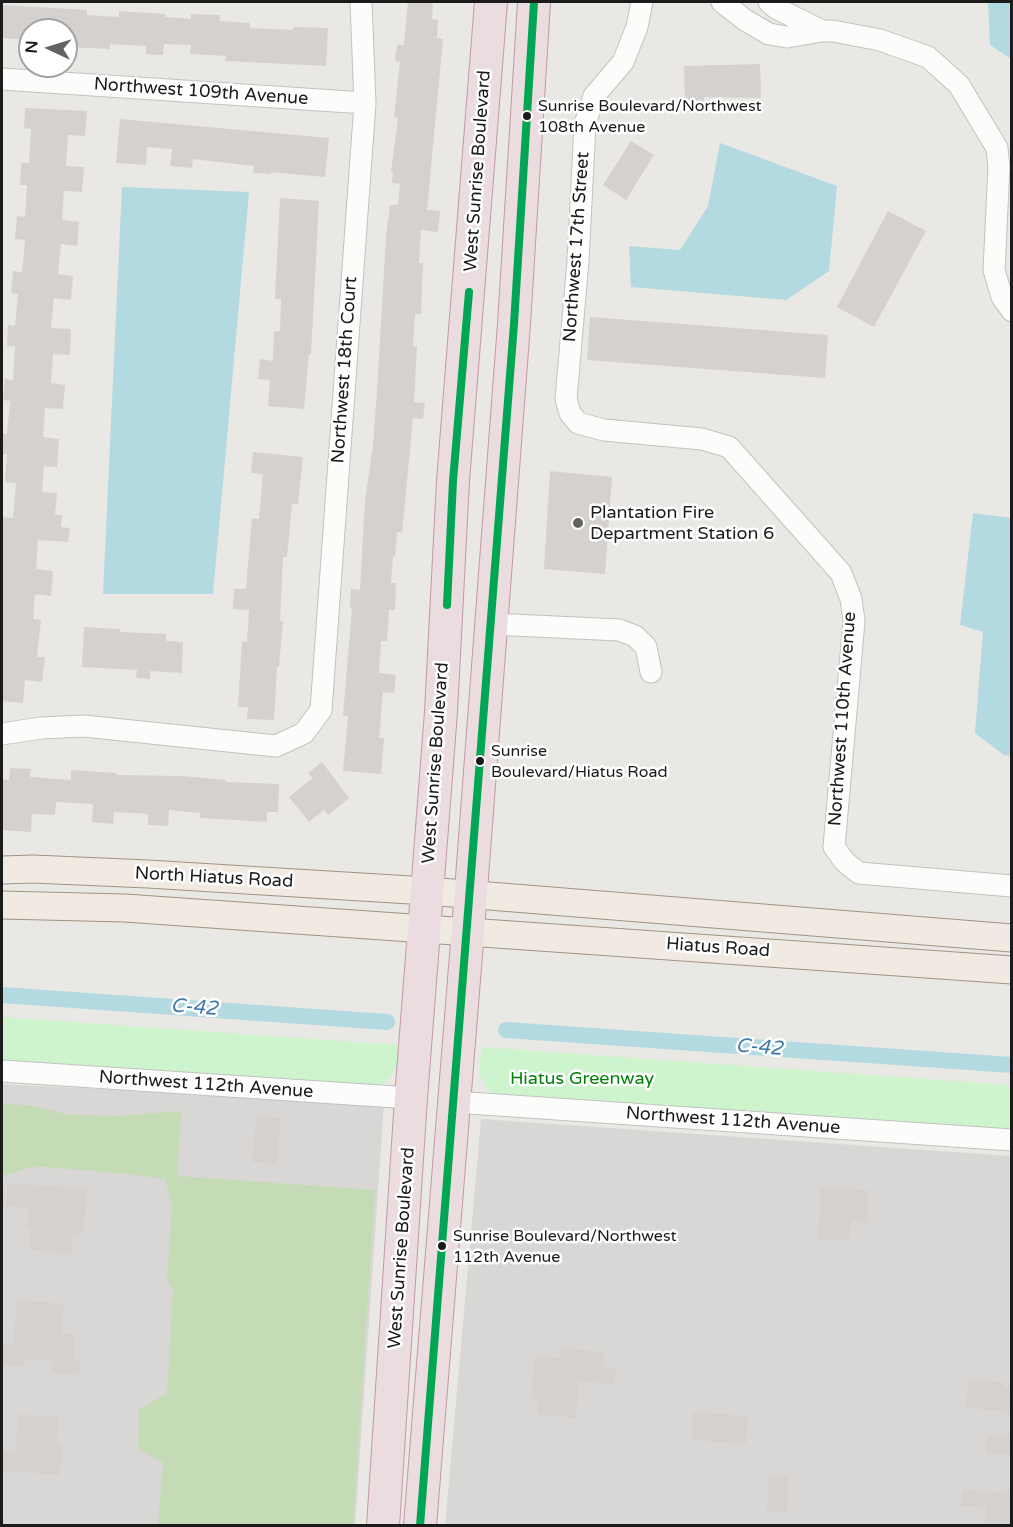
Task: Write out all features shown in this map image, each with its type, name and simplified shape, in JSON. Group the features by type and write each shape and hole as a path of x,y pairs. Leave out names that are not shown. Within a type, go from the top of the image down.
{"highway":[{"name":"West Sunrise Boulevard","path":"383,1526 411,1098 441,712 453,482 491,2"},
{"path":"420,1526 514,324 534,2"}],"main road":[{"name":"North Hiatus Road","path":"2,870 137,874 427,891"},
{"name":"Hiatus Road","path":"427,891 1011,938"},
{"name":"North Hiatus Road","path":"2,905 125,908 425,928"},
{"name":"Hiatus Road","path":"425,928 1011,970"}],"street":[{"name":"Northwest 18th Court","path":"2,734 41,728 84,726 276,746 304,734 321,710 365,103 361,2"},
{"name":"Northwest 17th Street","path":"566,399 578,261 585,124 594,96 623,62 637,27 642,2"},
{"path":"722,2 745,21 769,34 788,37 822,31"},
{"path":"769,2 776,8 822,31 880,40 928,57 959,85 997,148 999,167 994,270 1002,297 1011,311"},
{"name":"Northwest 109th Avenue","path":"2,79 365,103"},
{"name":"Northwest 110th Avenue","path":"566,399 570,413 578,423 604,430 702,439 729,447 841,573 851,599 854,621 834,847 846,862 859,873 1011,886"},
{"path":"491,624 619,630 635,636 646,647 651,672"},
{"name":"Northwest 112th Avenue","path":"2,1071 411,1098"},
{"name":"Northwest 112th Avenue","path":"454,1102 1011,1140"}],"shaded area":[{"path":"2,1084 384,1104 355,1525 2,1525"},
{"path":"481,1119 1011,1156 1011,1525 445,1526"}],"green space":[{"path":"2,1017 398,1045 397,1067 386,1082 374,1089 2,1060"},
{"name":"Hiatus Greenway","path":"482,1047 1011,1085 1011,1133 501,1098 488,1090 479,1073"},
{"path":"2,1104 29,1105 65,1114 116,1116 181,1111 177,1176 375,1190 353,1525 158,1525 163,1463 138,1448 139,1410 167,1393 173,1290 167,1279 172,1204 165,1179 33,1166 7,1175 2,1174"}],"water":[{"path":"988,2 1011,2 1011,59 990,45"},
{"path":"720,143 837,186 829,271 786,300 631,287 629,246 680,250 708,206"},
{"path":"122,187 249,192 213,594 103,594"},
{"path":"973,513 1011,518 1011,756 1004,755 975,733 983,632 960,625"}],"building":[{"path":"408,2 433,2 432,19 438,20 437,38 443,39 427,210 440,211 438,232 421,230 419,263 423,263 421,314 415,314 413,346 417,346 414,402 425,403 423,419 413,418 402,533 397,532 395,556 393,556 391,583 396,583 395,610 389,610 387,641 381,641 379,673 396,675 394,693 383,692 379,738 384,738 381,774 343,771 348,716 343,716 352,608 350,608 351,589 360,590 365,501 373,445 386,236 390,205 398,205 400,184 392,183 393,172 391,172 398,118 394,117 400,62 395,61 397,45 404,45"},
{"path":"2,5 87,10 87,15 119,17 119,11 165,14 165,17 191,19 191,14 220,15 219,21 250,23 250,28 293,30 293,27 328,28 326,66 225,61 226,56 190,54 191,45 164,44 163,55 146,54 146,46 110,44 110,49 78,48 78,18 18,18 18,39 2,38"},
{"path":"760,64 761,98 704,97 704,108 685,108 684,66"},
{"path":"25,108 87,111 85,136 68,135 66,166 84,167 82,192 64,191 62,220 79,222 77,246 61,244 58,274 73,276 71,300 54,298 51,328 71,329 70,355 53,354 51,383 65,385 63,409 45,408 43,437 59,439 57,467 44,466 42,492 57,493 55,515 62,515 61,527 70,528 68,542 38,540 36,569 53,571 51,596 35,594 33,619 41,620 37,657 45,657 42,682 25,680 23,703 2,701 2,517 13,518 16,483 5,482 7,454 2,454 2,434 7,434 10,401 3,400 5,379 13,380 15,346 7,346 8,325 15,326 18,294 11,293 13,271 22,272 25,240 15,239 17,216 25,217 27,185 20,185 21,163 29,163 31,129 24,128"},
{"path":"120,119 329,138 325,177 271,172 271,174 253,173 254,166 193,159 192,168 170,166 172,149 147,147 146,165 116,163"},
{"path":"631,141 654,155 626,200 603,185"},
{"path":"280,198 319,201 311,354 309,354 304,409 268,406 270,380 258,379 260,359 273,361 274,331 280,331 281,299 275,299"},
{"path":"888,211 926,231 874,327 837,307"},
{"path":"590,317 828,335 825,378 587,360"},
{"path":"253,452 303,457 298,504 292,504 287,557 283,557 280,621 283,621 279,667 277,667 274,720 247,719 248,707 238,707 242,641 247,642 249,610 233,609 234,589 246,589 252,518 259,519 263,474 251,473"},
{"name":"Plantation Fire Department Station 6","path":"550,471 612,477 605,574 544,569"},
{"path":"84,627 120,629 120,632 166,634 166,641 183,642 182,673 150,671 150,679 136,678 137,670 82,667"},
{"path":"322,762 349,798 328,815 324,810 309,822 289,797 313,778 308,773"},
{"path":"10,768 31,769 30,777 71,780 71,770 117,773 116,775 180,776 226,780 226,782 279,784 278,812 267,812 267,822 200,818 200,813 169,810 168,826 148,825 148,814 114,812 113,824 92,822 93,804 56,802 55,815 32,814 31,832 2,830 2,779 9,780"},
{"path":"256,1116 281,1118 277,1164 252,1162"},
{"path":"8,1183 87,1189 83,1234 73,1233 71,1254 29,1250 31,1230 27,1229 28,1208 6,1206"},
{"path":"821,1188 868,1190 867,1222 851,1220 849,1241 818,1239"},
{"path":"17,1300 64,1304 62,1333 75,1335 73,1359 80,1359 79,1375 51,1373 52,1361 24,1359 24,1367 2,1365 2,1344 13,1345"},
{"path":"561,1348 605,1352 604,1367 616,1368 614,1384 579,1382 576,1418 537,1414 538,1399 531,1399 535,1356 560,1358"},
{"path":"968,1380 1005,1382 1005,1389 1011,1389 1011,1412 966,1408"},
{"path":"693,1412 748,1416 746,1444 691,1440"},
{"path":"18,1414 59,1417 57,1443 63,1443 60,1475 2,1471 2,1451 15,1452"},
{"path":"987,1435 1011,1437 1011,1455 986,1453"},
{"path":"768,1475 788,1476 787,1513 767,1512"},
{"path":"962,1490 1011,1493 1011,1526 985,1526 986,1507 961,1506"}],"waterway":[{"name":"C-42","path":"2,995 387,1022"},
{"name":"C-42","path":"506,1030 1012,1065"}],"transit line":[{"path":"420,1526 514,324 534,2"},
{"path":"447,605 453,481 469,292"}],"place":[{"name":"Sunrise Boulevard/Northwest 108th Avenue","path":"527,116"},
{"name":"Plantation Fire Department Station 6","path":"578,523"},
{"name":"Sunrise Boulevard/Hiatus Road","path":"480,761"},
{"name":"Sunrise Boulevard/Northwest 112th Avenue","path":"442,1246"}]}
